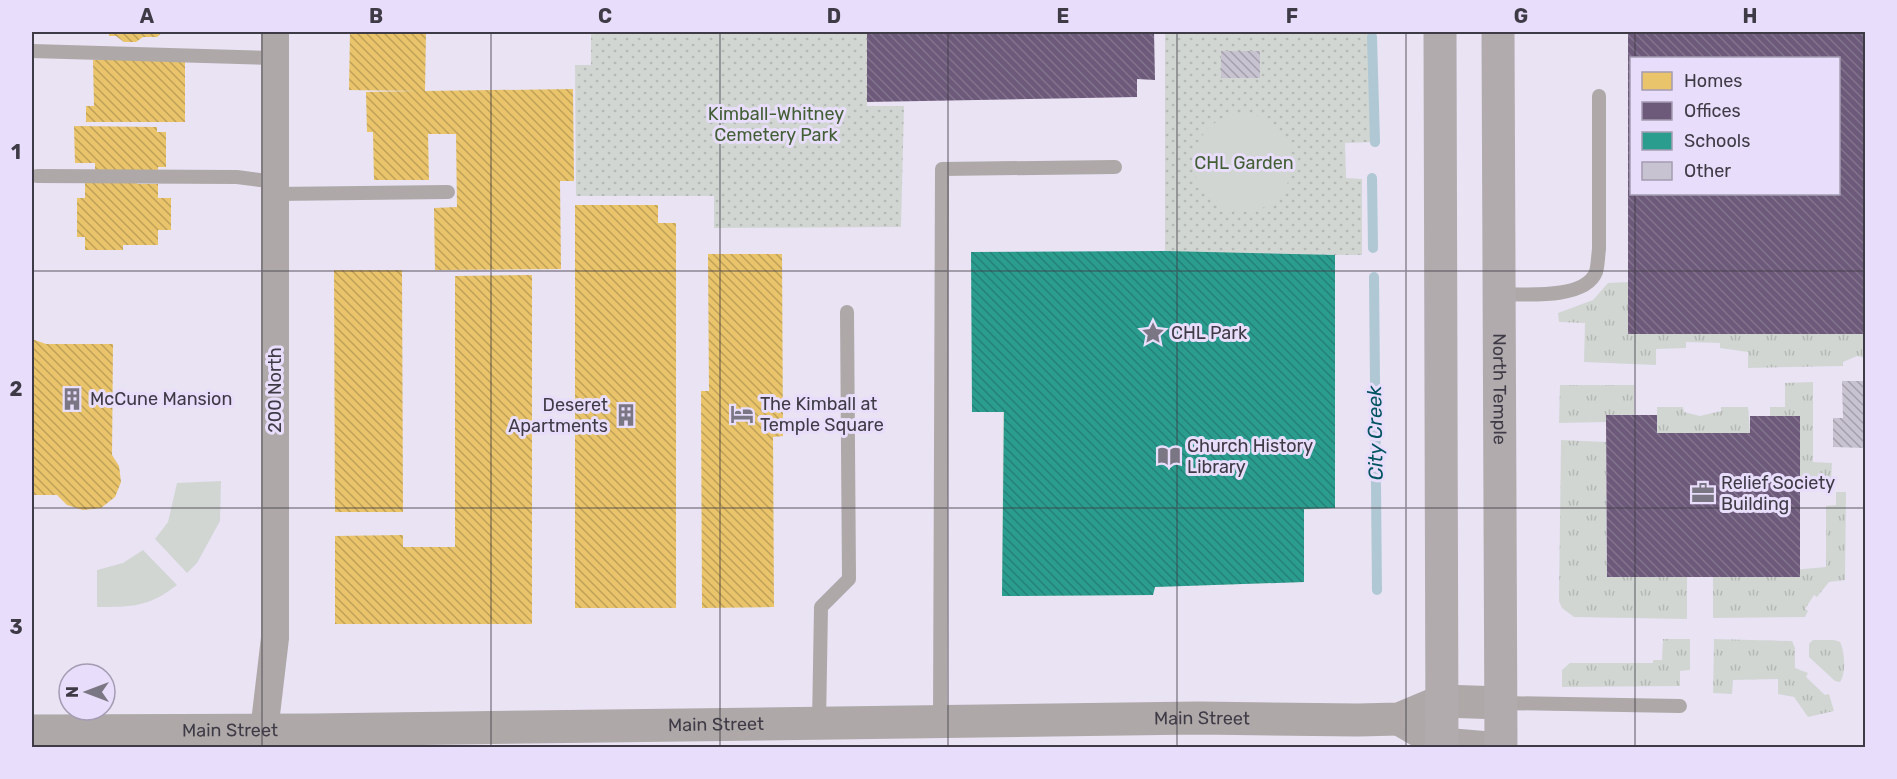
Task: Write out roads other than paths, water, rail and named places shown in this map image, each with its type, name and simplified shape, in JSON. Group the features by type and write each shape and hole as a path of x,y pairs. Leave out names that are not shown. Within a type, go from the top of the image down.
{"main road":[{"path":"1440,32 1442,746"},
{"name":"North Temple","path":"1498,32 1501,747"}],"street":[{"name":"200 North","path":"263,739 275,638 275,45"},
{"name":"Main Street","path":"32,731 263,739 819,724 1198,718 1399,719 1442,701 1502,703"},
{"name":"Main Street","path":"1399,719 1442,746 1489,747"}],"lane":[{"path":"32,51 275,45"},
{"path":"1500,294 1568,291 1585,286 1596,273 1599,249 1599,96"},
{"path":"940,723 942,169 1115,167"},
{"path":"37,176 237,177 275,188 448,192"},
{"path":"819,724 821,607 849,579 847,312"},
{"path":"1502,703 1680,706"}],"waterway":[{"name":"City Creek","path":"1372,37 1375,142"},
{"name":"City Creek","path":"1372,178 1373,248"},
{"name":"City Creek","path":"1374,277 1377,590"}],"place":[{"name":"CHL Park","path":"1153,333"},
{"name":"McCune Mansion","path":"72,399"},
{"name":"The Kimball at Temple Square","path":"742,414"},
{"name":"Deseret Apartments","path":"626,415"},
{"name":"Church History Library","path":"1169,456"},
{"name":"Relief Society Building","path":"1703,493"}],"park label":[{"name":"Kimball-Whitney Cemetery Park","path":"776,124"},
{"name":"CHL Garden","path":"1244,163"}]}
